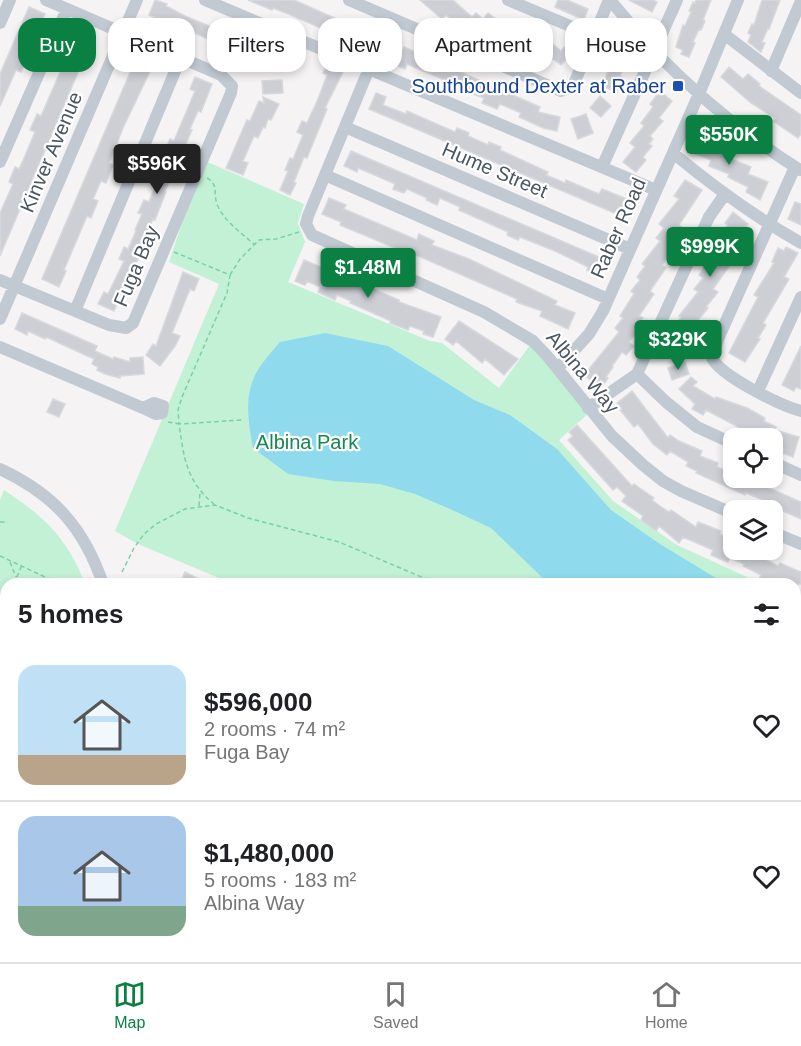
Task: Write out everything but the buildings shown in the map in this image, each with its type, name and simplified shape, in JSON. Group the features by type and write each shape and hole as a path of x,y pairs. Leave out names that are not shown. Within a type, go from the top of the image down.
{"street":[{"path":"0,23 10,0"},
{"name":"Fuga Bay","path":"46,0 108,26"},
{"name":"Kinver Avenue","path":"129,18 137,0"},
{"path":"205,0 318,48"},
{"path":"349,0 390,18"},
{"path":"508,0 565,24"},
{"path":"602,18 609,0 625,18"},
{"path":"667,24 677,0"},
{"name":"Raber Road","path":"558,368 590,334 608,299 738,0"},
{"path":"771,71 801,1"},
{"path":"0,162 67,9"},
{"path":"402,23 561,91 573,86 579,72"},
{"path":"724,33 801,93"},
{"name":"Fuga Bay","path":"0,280 119,328 126,328 133,323 231,93 232,86 221,75 195,63"},
{"path":"667,63 699,94 798,169 769,225 718,339 712,358 716,366 725,372 758,391 801,411"},
{"name":"Kinver Avenue","path":"0,319 108,67"},
{"path":"75,311 175,72"},
{"path":"309,230 306,224 308,216 368,72"},
{"path":"376,72 656,190"},
{"path":"602,167 646,72"},
{"name":"Hume Street","path":"345,127 630,249"},
{"path":"673,153 769,225 801,243"},
{"path":"325,175 608,299"},
{"path":"588,408 637,374 709,217 725,194"},
{"name":"Albina Way","path":"309,230 312,236 318,239 500,321 533,341 558,368 612,436 643,465 663,481 681,491 723,509"},
{"path":"758,391 801,297"},
{"path":"0,347 156,414"},
{"path":"637,374 697,427 723,439"},
{"path":"783,467 801,474"},
{"path":"0,469 36,488 61,510 87,545 101,578"},
{"path":"783,536 801,544"}],"path":[{"path":"197,173 211,180 217,191 216,200 221,212 255,244"},
{"path":"309,230 276,239 260,240 240,259 230,275 227,293 178,410 189,473 200,493 215,505 268,524 339,542 424,578"},
{"path":"165,248 230,275"},
{"path":"156,414 158,418 168,423 179,424 242,420"},
{"path":"198,507 200,493"},
{"path":"122,572 134,548 150,529 171,515 198,507 215,505"},
{"path":"0,522 7,522"},
{"path":"0,556 48,578"},
{"path":"9,560 16,578"},
{"path":"16,578 22,565"}],"green space":[{"name":"Albina Park","path":"203,160 304,204 298,223 305,242 288,282 430,341 442,343 499,388 530,345 591,411 559,440 613,501 677,545 749,578 219,578 138,544 115,531 219,284 169,262"},
{"path":"4,490 43,520 62,541 83,578 0,578 0,500"}],"water":[{"path":"325,333 388,346 474,400 510,415 557,449 611,510 660,544 716,578 543,578 491,528 415,494 380,484 334,481 288,474 253,448 248,417 249,397 254,378 266,358 280,342"}],"place":[{"name":"Southbound Dexter at Raber","path":"678,86"}]}
